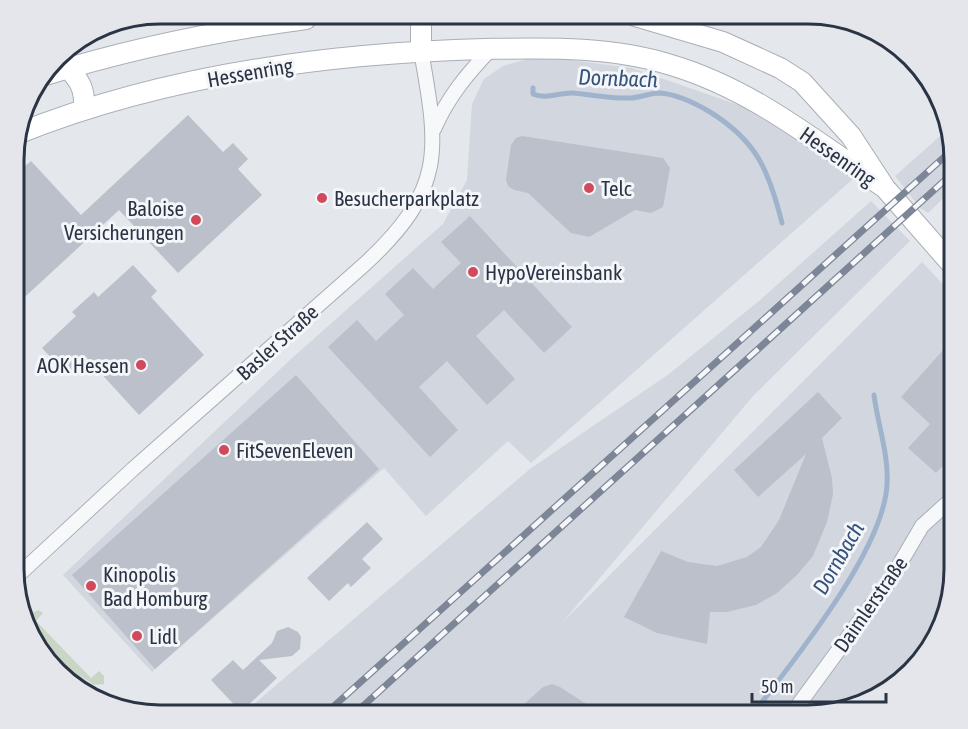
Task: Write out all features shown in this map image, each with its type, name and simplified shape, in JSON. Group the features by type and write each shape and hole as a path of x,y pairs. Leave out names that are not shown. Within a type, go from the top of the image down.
{"street":[{"name":"Hessenring","path":"57,71 198,35 272,24"},
{"path":"421,24 421,51"},
{"name":"Hessenring","path":"662,24 723,42 780,68 802,82 851,136 885,188"},
{"name":"Hessenring","path":"28,130 84,109 245,71 421,51 491,49 607,52 673,65 708,78 774,112 885,188"},
{"path":"434,129 445,104 463,77 491,49"},
{"name":"Basler Straße","path":"24,570 133,469 366,263 402,227 422,191 431,164 434,129 421,51"},
{"path":"68,68 81,82 85,93 84,109"},
{"path":"885,188 944,254"},
{"path":"933,240 944,248"},
{"name":"Daimlerstraße","path":"799,705 891,577 922,525 944,506"}],"shaded area":[{"path":"538,56 632,68 750,109 795,135 853,179 531,463 508,441 426,516 384,468 152,672 63,575 291,359 443,224 467,180 472,104 484,79 503,66"},
{"path":"941,135 944,151 944,198 928,213 920,208 895,176"},
{"path":"871,201 910,241 753,396 562,623 922,262 944,285 944,578 934,621 916,652 898,671 860,695 817,705 253,705 530,469 669,374 759,301"},
{"path":"74,675 81,676 90,684 87,684"}],"green space":[{"path":"38,610 43,613 36,621 91,678 99,671 104,676 104,684 94,685 70,671 52,652 31,614"}],"building":[{"path":"188,115 223,152 233,143 248,159 238,169 262,195 178,273 119,210 24,298 24,167 31,161 81,215"},
{"name":"Telc","path":"522,136 663,158 670,168 663,207 651,213 635,210 589,237 571,233 528,193 508,186 506,180 511,145 516,138"},
{"path":"470,216 572,327 544,353 504,310 476,336 515,379 487,405 447,361 419,387 458,430 430,457 328,347 357,320 376,341 404,315 385,294 413,268 433,289 461,263 441,242"},
{"path":"133,265 157,291 151,297 204,355 139,415 86,357 67,375 42,348 76,316 72,312 94,292 98,297"},
{"path":"944,349 944,464 936,473 908,448 930,424 901,397"},
{"path":"296,375 379,469 155,669 72,575"},
{"path":"818,392 842,418 822,438 832,478 833,494 827,522 813,556 797,575 777,593 756,605 727,612 710,612 707,644 657,633 624,617 661,551 688,562 717,566 747,557 761,547 779,520 806,454 758,497 734,470"},
{"path":"367,522 383,539 362,559 371,568 351,587 348,583 329,601 307,578"},
{"path":"288,627 298,632 301,637 300,649 292,656 259,660 277,678 248,705 234,705 211,680 233,660 243,670 272,643 277,631"},
{"path":"552,684 560,687 588,705 523,705 543,687"}],"waterway":[{"name":"Dornbach","path":"533,88 533,94 538,96 573,93 632,98 659,93 679,97 698,105 726,123 750,146 766,173 782,223"},
{"name":"Dornbach","path":"760,705 833,605 870,542 882,512 887,474 874,395"}],"railway":[{"path":"335,705 944,157"},
{"path":"364,705 944,181"}],"place":[{"name":"Telc","path":"589,188"},
{"name":"Besucherparkplatz","path":"322,198"},
{"name":"Baloise Versicherungen","path":"196,220"},
{"name":"HypoVereinsbank","path":"473,272"},
{"name":"AOK Hessen","path":"141,365"},
{"name":"FitSevenEleven","path":"224,450"},
{"name":"Kinopolis Bad Homburg","path":"91,586"},
{"name":"Lidl","path":"137,636"}]}
